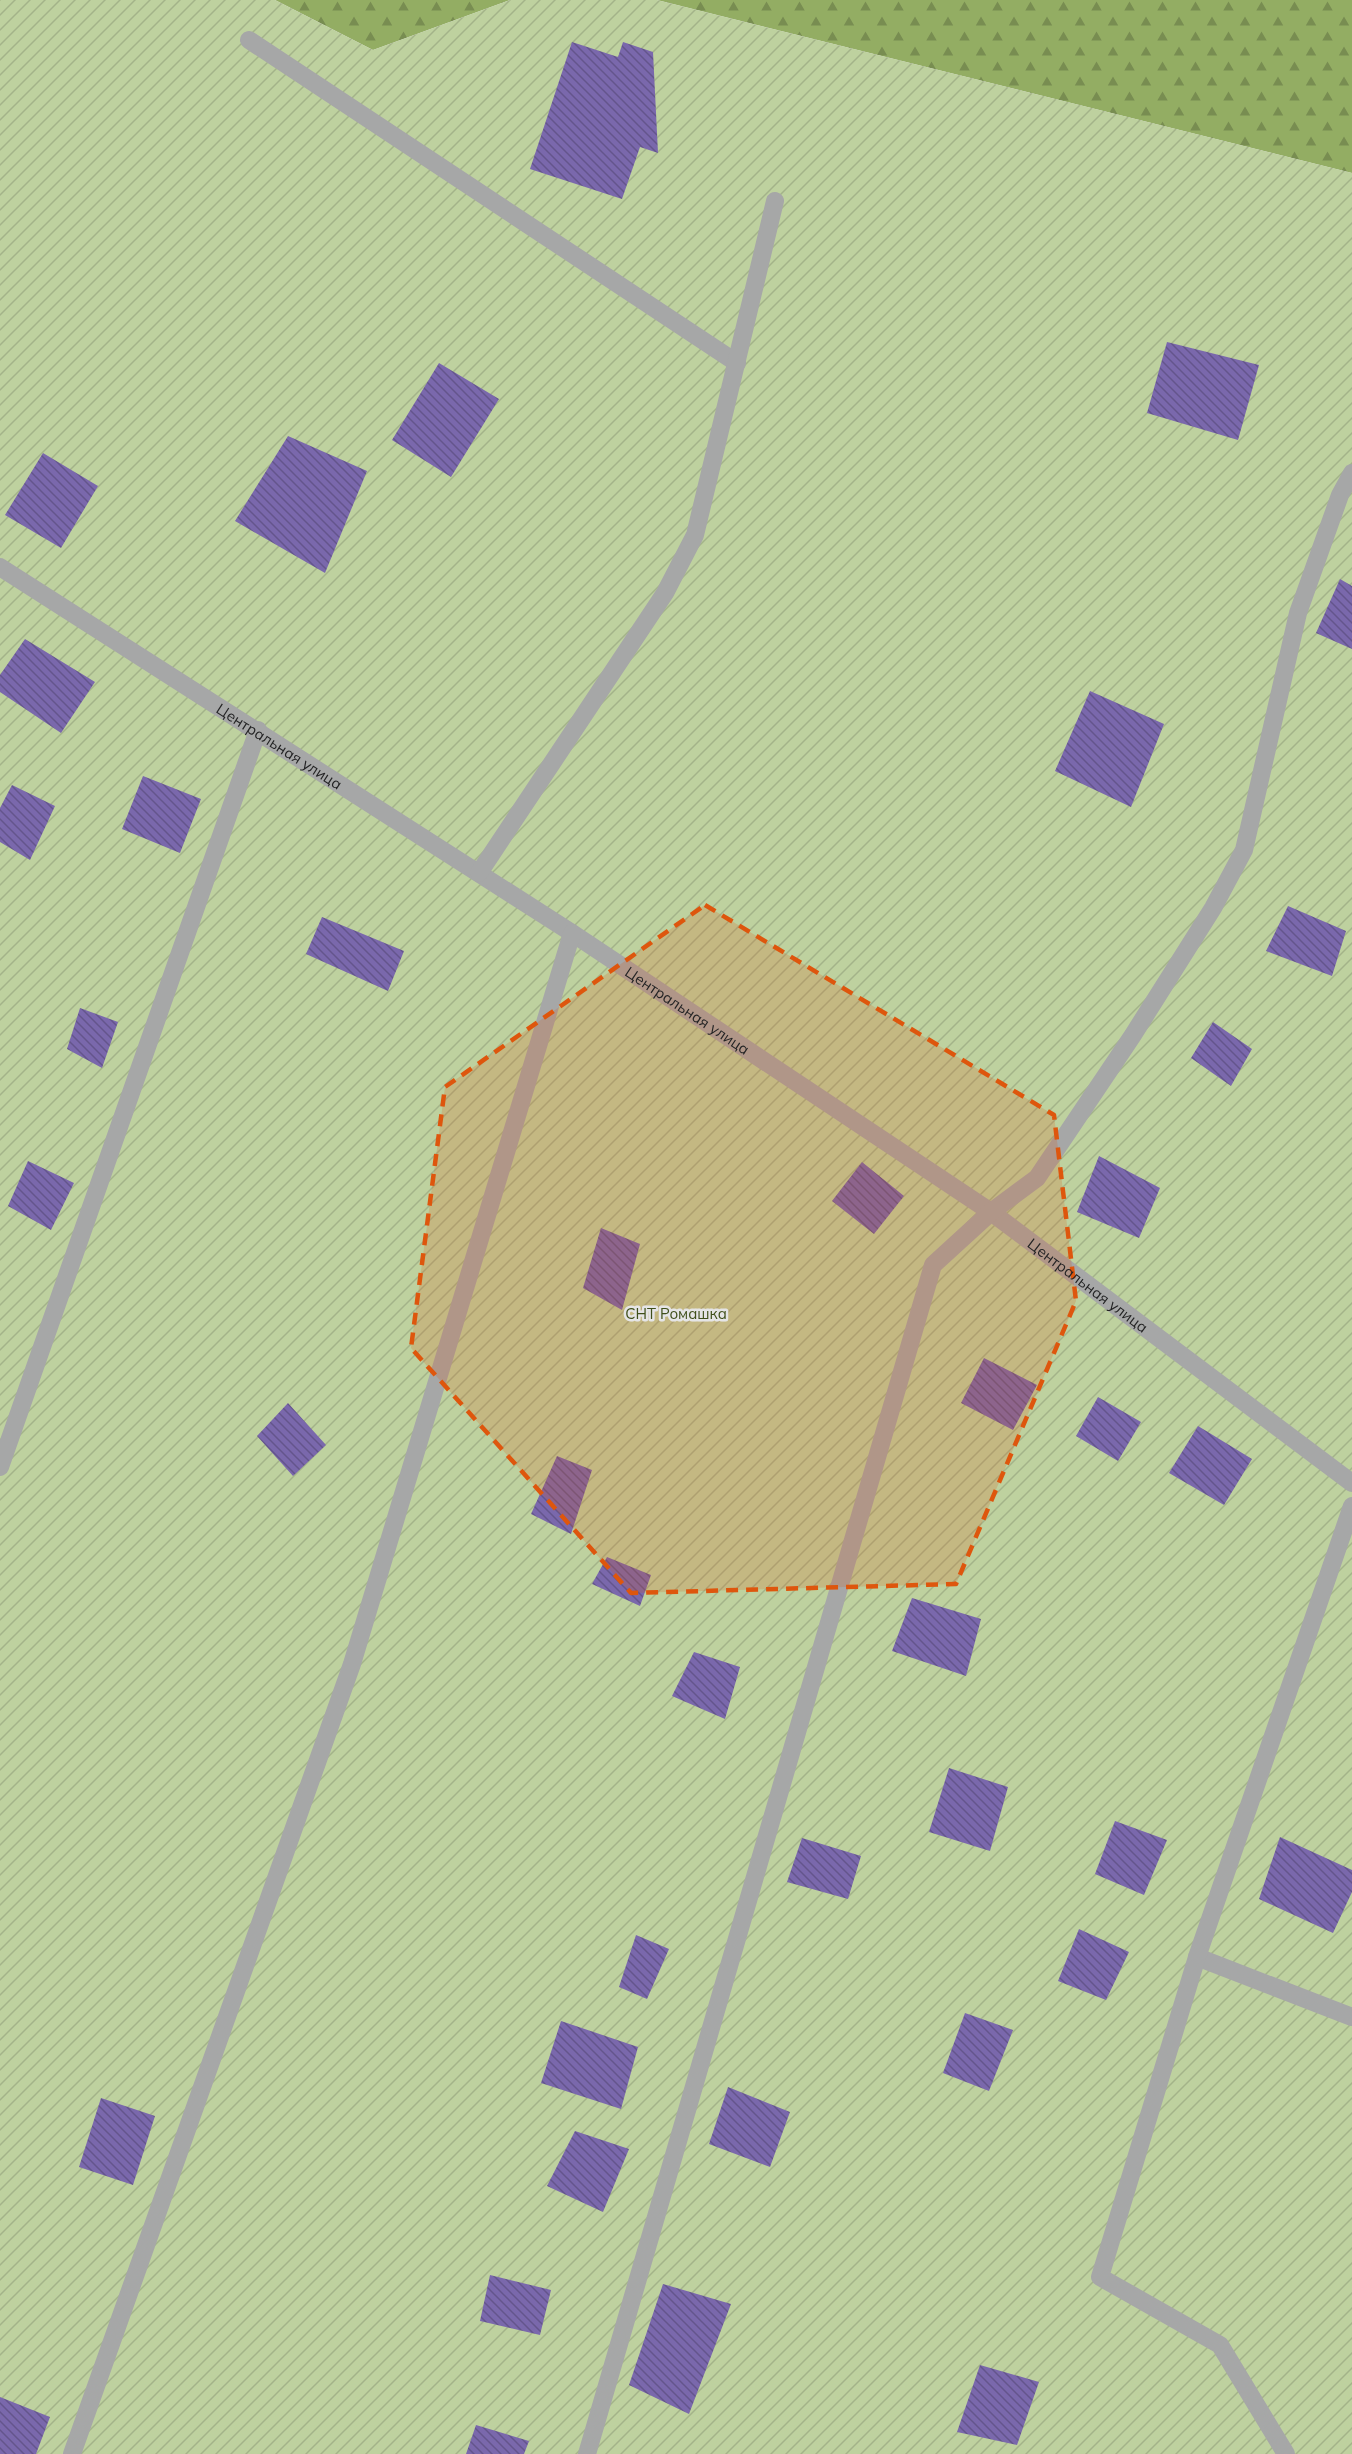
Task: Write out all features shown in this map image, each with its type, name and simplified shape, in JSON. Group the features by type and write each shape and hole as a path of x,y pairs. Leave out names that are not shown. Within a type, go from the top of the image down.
{"street":[{"path":"249,40 737,363"},
{"path":"478,873 665,593 695,535 775,201"},
{"path":"587,2454 933,1265 991,1212 1036,1178 1133,1035 1212,908 1244,850 1298,613 1340,495 1352,473"},
{"name":"Центральная улица","path":"3,576 258,730 572,933 991,1212 1352,1483"},
{"path":"0,1467 258,730"},
{"path":"72,2454 352,1664 572,933"},
{"path":"1286,2454 1221,2345 1100,2277 1197,1957 1352,1506"},
{"path":"1197,1957 1352,2017"}],"highlighted area":[{"path":"705,905 1054,1115 1076,1301 956,1584 631,1593 411,1348 445,1087"}],"green space":[{"name":"СНТ Ромашка","path":"0,0 275,0 373,50 510,0 657,0 1352,173 1352,2454 0,2454"},
{"path":"275,0 510,0 373,50"},
{"path":"657,0 1352,0 1352,173"}],"building":[{"path":"572,42 618,57 623,42 653,52 658,153 640,147 622,199 530,169"},
{"path":"1167,342 1259,365 1238,440 1147,413"},
{"path":"439,363 499,399 451,477 392,440"},
{"path":"288,436 367,471 325,573 235,521"},
{"path":"43,453 98,486 61,548 5,515"},
{"path":"1340,579 1352,586 1352,649 1316,633"},
{"path":"25,639 95,682 61,733 0,692 0,675"},
{"path":"1090,691 1164,724 1131,807 1055,771"},
{"path":"143,776 201,799 180,853 122,829"},
{"path":"12,785 55,806 30,860 0,842 0,808"},
{"path":"1288,906 1346,931 1332,976 1266,951"},
{"path":"322,917 404,951 388,991 306,954"},
{"path":"80,1008 118,1022 102,1068 67,1049"},
{"path":"1213,1022 1252,1049 1231,1086 1191,1058"},
{"path":"1099,1156 1160,1188 1139,1238 1077,1212"},
{"path":"28,1161 74,1183 51,1230 8,1206"},
{"path":"862,1162 904,1196 874,1234 832,1201"},
{"path":"601,1228 640,1244 622,1310 583,1288"},
{"path":"984,1358 1037,1385 1013,1430 961,1403"},
{"path":"1098,1397 1141,1422 1118,1461 1076,1436"},
{"path":"288,1403 326,1445 293,1476 257,1436"},
{"path":"1198,1426 1252,1459 1224,1505 1169,1473"},
{"path":"557,1456 592,1470 571,1534 531,1514"},
{"path":"607,1557 651,1575 640,1606 592,1584"},
{"path":"912,1598 981,1619 966,1676 892,1651"},
{"path":"694,1652 740,1667 725,1719 672,1696"},
{"path":"949,1768 1008,1787 990,1851 929,1832"},
{"path":"1115,1821 1167,1840 1144,1895 1095,1874"},
{"path":"1280,1837 1352,1870 1352,1892 1333,1933 1259,1899"},
{"path":"802,1838 861,1856 848,1899 787,1882"},
{"path":"1079,1929 1129,1952 1106,2000 1058,1981"},
{"path":"636,1935 669,1949 647,1999 619,1987"},
{"path":"965,2013 1013,2030 989,2091 943,2073"},
{"path":"561,2021 638,2047 621,2109 541,2083"},
{"path":"728,2087 790,2112 770,2167 709,2144"},
{"path":"101,2098 155,2116 133,2185 79,2167"},
{"path":"575,2131 629,2149 603,2212 547,2186"},
{"path":"490,2275 551,2290 540,2335 480,2321"},
{"path":"663,2284 731,2304 689,2414 629,2385"},
{"path":"980,2365 1039,2382 1017,2445 957,2432"},
{"path":"0,2397 50,2417 36,2454 0,2454"},
{"path":"476,2425 529,2441 524,2454 466,2454"}]}
